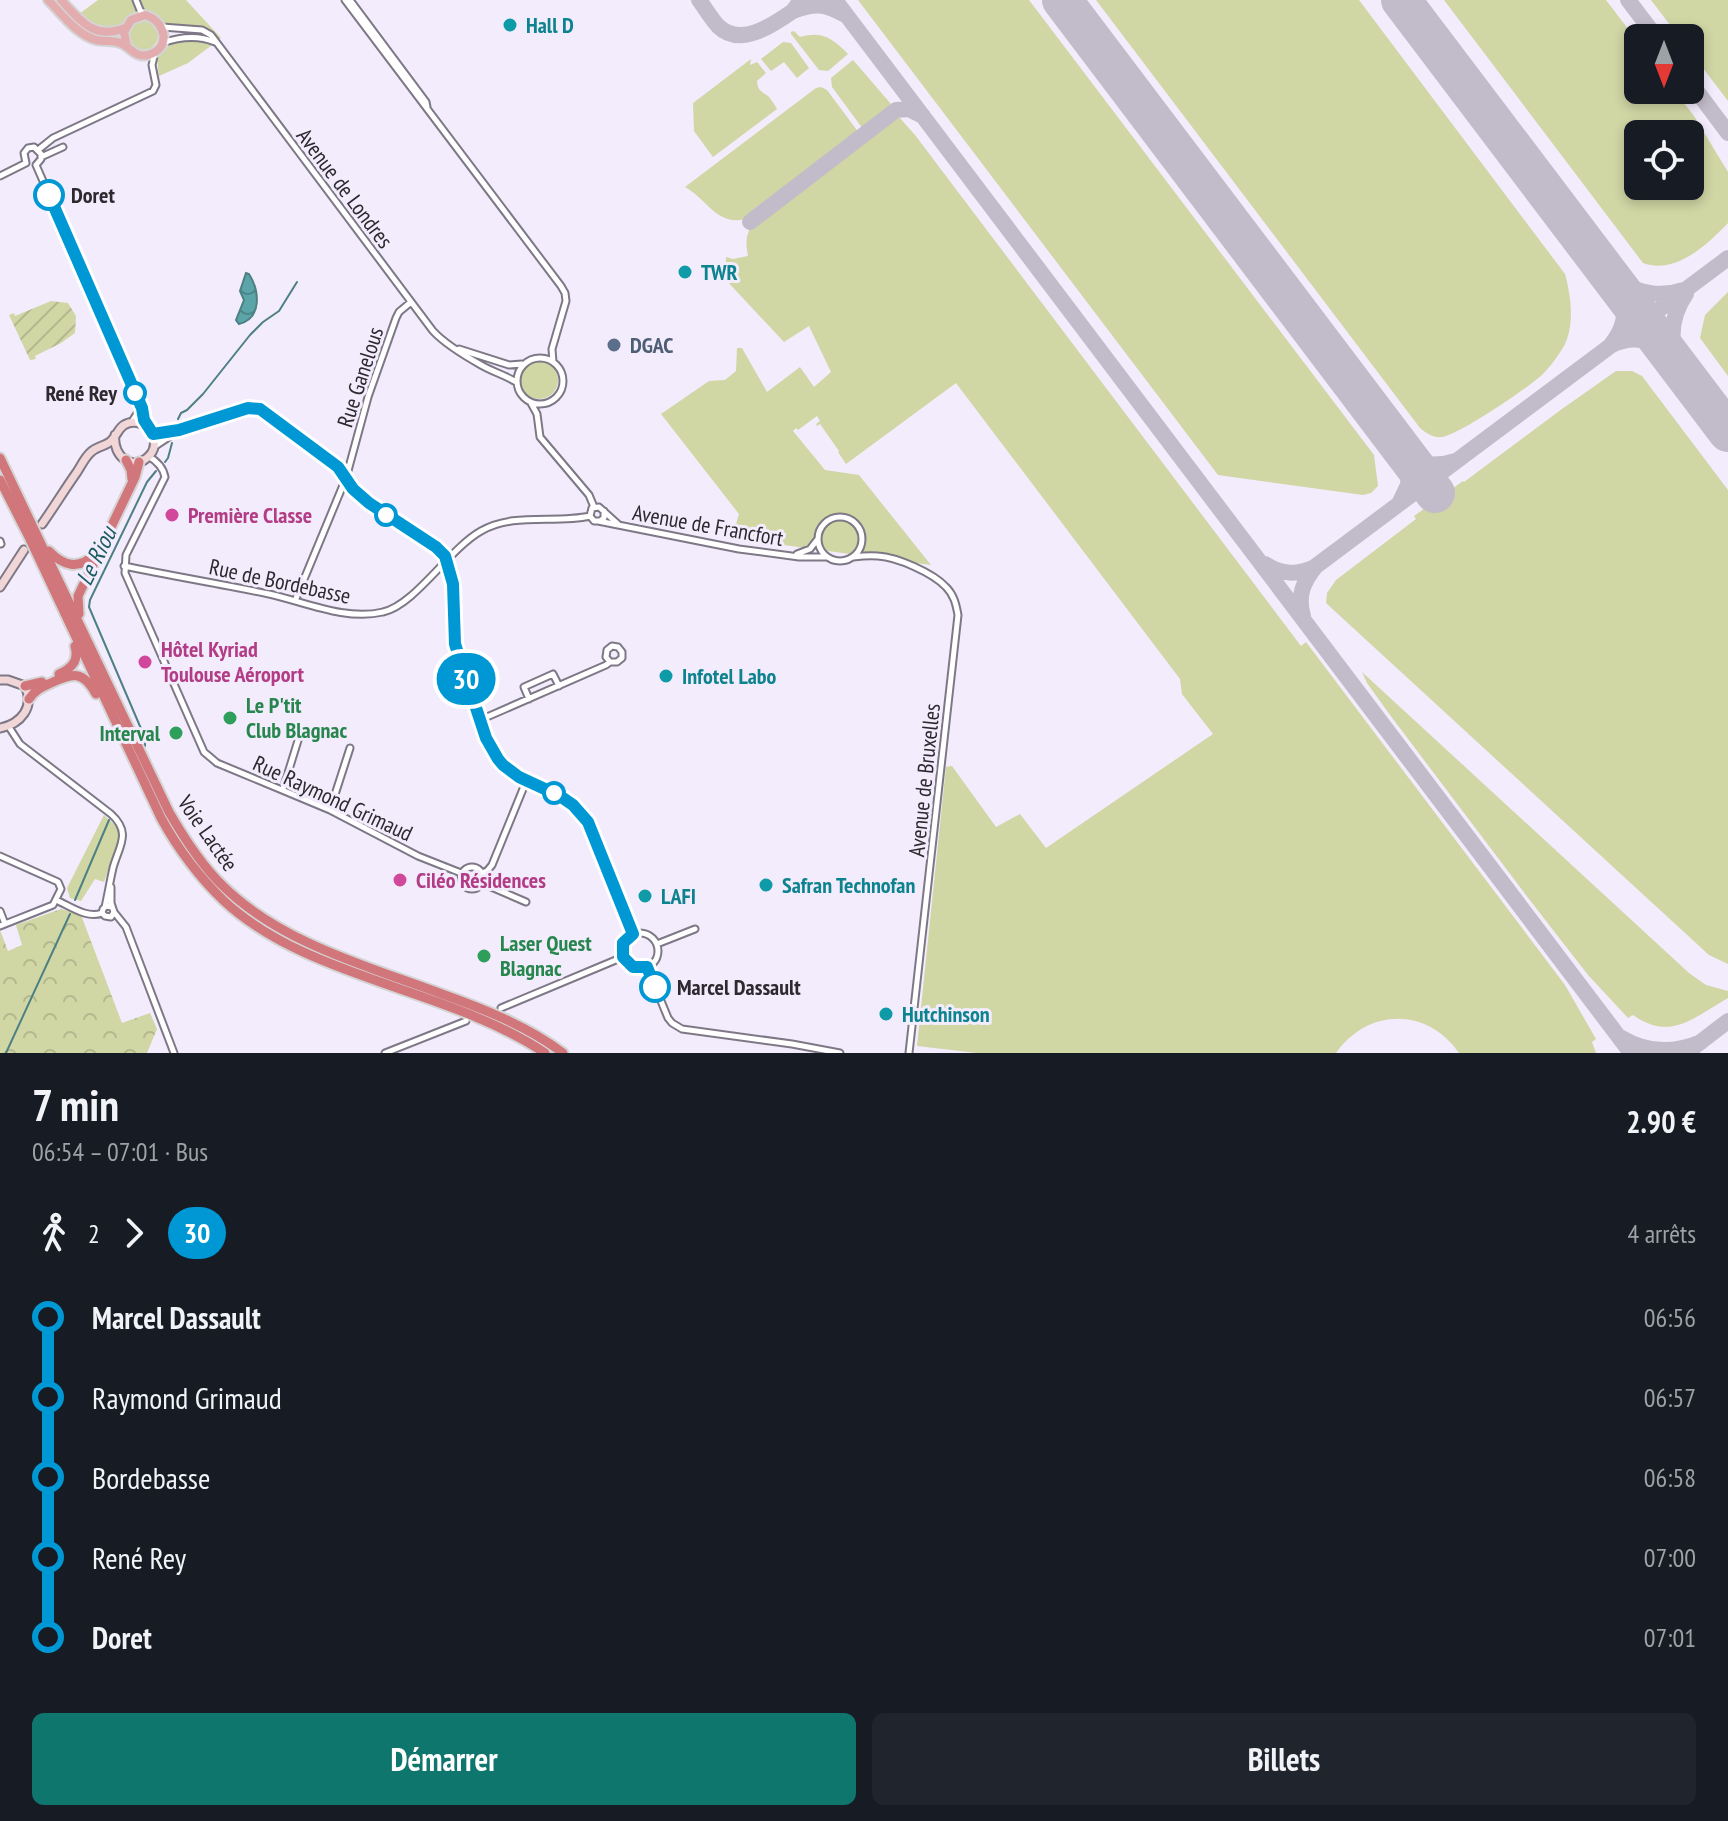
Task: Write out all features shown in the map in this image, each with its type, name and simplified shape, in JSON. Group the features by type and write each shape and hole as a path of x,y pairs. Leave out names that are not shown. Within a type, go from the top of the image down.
{"highway":[{"name":"Voie Lactée","path":"0,458 40,529 79,621 169,812 192,849 223,887 263,917 307,942 485,1010 517,1024 563,1053"},
{"path":"79,621 78,596 143,459"},
{"path":"126,460 132,472 132,482"},
{"name":"Voie Lactée","path":"0,480 161,818 186,858 226,902 253,923 305,952 482,1019 545,1053"},
{"path":"40,529 50,552 58,560 73,566 88,561 103,542"},
{"path":"25,686 66,671 75,660 74,643 61,605"},
{"path":"29,699 39,688 78,675 91,684 128,753"}],"main road":[{"path":"48,0 79,32 100,41 115,42 139,55 155,52 162,43 162,27 155,19 145,15 131,20 123,37 127,47"},
{"path":"61,0 94,30 109,32 125,28"}],"street":[{"path":"136,0 145,15"},
{"path":"347,0 565,293 564,308 552,349 553,362"},
{"path":"162,27 202,30 211,35 216,43"},
{"path":"162,43 201,38 216,43"},
{"name":"Avenue de Londres","path":"216,43 437,335 480,364 516,382"},
{"path":"38,150 58,136 150,94 156,85 153,67 155,52"},
{"path":"139,55 153,67"},
{"path":"26,163 23,156 32,147 38,150 41,157"},
{"path":"36,165 41,157 63,147"},
{"path":"0,176 26,163 36,165"},
{"path":"36,165 150,430 154,447"},
{"name":"Rue Ganelous","path":"295,601 346,478 368,397 390,335 399,312 411,302"},
{"name":"Avenue de Londres","path":"455,348 509,365 523,364"},
{"path":"537,414 558,396 563,383 560,369 544,358 531,359 523,364 516,382 520,394 531,403 537,414 540,437 589,495 594,507"},
{"path":"531,403 545,404"},
{"path":"131,423 139,404"},
{"path":"143,459 154,447 179,430 248,408 260,409 338,467 353,489 369,503 436,547 445,556 454,592 455,644 486,738 498,759 515,774 560,796 588,822 633,934"},
{"path":"40,529 90,452 111,441 121,427 140,423 150,430 179,430"},
{"path":"115,435 117,452 126,460 157,462 163,468 164,480 126,555 124,566"},
{"path":"86,459 103,450 117,452"},
{"path":"594,507 604,511 604,518 592,520 590,511 594,507"},
{"name":"Avenue de Francfort","path":"604,511 619,525"},
{"name":"Rue de Bordebasse","path":"124,566 367,615 390,610 406,600 474,536 496,525 590,516"},
{"path":"792,555 810,549 823,525 828,520 841,517 856,525 862,543 879,556"},
{"name":"Avenue de Francfort","path":"598,521 710,544 792,555"},
{"path":"817,539 818,546 827,557"},
{"path":"853,557 862,543"},
{"path":"0,587 24,550"},
{"path":"792,555 827,557 841,562 853,557 879,556"},
{"name":"Avenue de Bruxelles","path":"879,556 908,564 941,582 952,595 958,615 909,1053"},
{"name":"Rue Raymond Grimaud","path":"124,566 126,577 204,752 217,763 330,810 418,856 461,873"},
{"path":"480,720 610,662"},
{"path":"529,699 524,687 553,674 559,686"},
{"path":"1,680 25,686 29,699 25,713 4,728 117,820 122,829 122,844 111,878 109,911"},
{"path":"283,789 300,734"},
{"path":"330,810 350,748"},
{"path":"482,873 492,865 528,782"},
{"path":"0,856 58,882 61,889 53,905 2,925 0,911"},
{"path":"472,866 482,873 482,883 478,887 472,889 462,883 461,873 466,868 472,866"},
{"path":"482,883 526,902"},
{"path":"56,900 93,916 109,911"},
{"path":"109,911 126,927 175,1053"},
{"path":"657,944 695,929"},
{"path":"633,934 647,934 657,944 657,958 647,967 633,967 623,957 623,943 633,934"},
{"path":"501,1008 623,957"},
{"path":"647,967 668,1018 682,1029 840,1053"},
{"path":"385,1053 466,1021"}],"green space":[{"path":"98,0 133,0 137,11 121,24 104,29 79,14"},
{"path":"139,0 186,0 221,38 218,40 202,28 167,25 158,15 144,9"},
{"path":"858,0 1029,0 1374,455 1378,486 1371,493 1363,495 1218,475"},
{"path":"1096,0 1359,0 1565,274 1570,301 1570,329 1564,346 1552,364 1518,393 1462,429 1439,437 1420,428"},
{"path":"1444,0 1606,0 1624,24 1624,104 1685,104 1696,120 1624,120 1624,200 1704,200 1704,132 1728,172 1728,223 1690,256 1655,266 1643,263"},
{"path":"1651,0 1728,0 1728,101 1704,69 1704,24 1669,24"},
{"path":"143,20 149,21 157,29 157,41 149,49 143,50 137,49 129,41 128,35 129,29 137,21"},
{"path":"794,31 800,37 826,37 848,54 828,71 819,70 791,34"},
{"path":"202,40 212,45 188,63 159,76 157,59 166,48 176,43"},
{"path":"783,42 791,43 809,68 797,78 784,62 771,71 761,59"},
{"path":"751,59 750,65 757,62 766,73 757,81 758,87 777,109 713,157 694,131 693,103"},
{"path":"853,60 891,104 863,129 832,87 831,78"},
{"path":"816,88 827,90 859,133 745,219 727,219 685,187"},
{"path":"898,116 1301,646 1306,642 1565,985 1596,1039 1592,1042 1596,1053 1459,1053 1431,1027 1398,1019 1381,1021 1364,1028 1349,1038 1336,1053 977,1053 917,1046 946,767 952,766 996,827 1020,814 1046,848 1213,734 1182,694 1180,679 956,383 846,464 820,424 817,426 820,421 817,416 793,431 825,470 859,475 931,565 732,538 739,514 661,414 709,381 725,380 736,371 737,348 742,348 767,392 800,367 814,387 831,372 809,326 784,342 725,279 726,257 748,256 746,241 751,227"},
{"path":"1728,292 1728,376 1700,338 1705,315"},
{"path":"51,301 68,303 76,316 75,333 30,360 9,315 14,313 15,316"},
{"path":"539,361 553,366 558,380 553,394 539,399 525,394 520,380 525,366"},
{"path":"1616,371 1632,371 1642,376 1728,490 1728,964 1709,955 1326,603 1327,593 1336,580 1416,519 1414,516"},
{"path":"1362,672 1689,973 1706,985 1728,991 1728,998 1682,1024 1659,1026 1633,1015 1628,1018 1588,975 1529,899 1390,715"},
{"path":"104,815 118,828 119,839 104,882 95,879 81,901 70,898 67,888"},
{"path":"61,909 81,915 122,1023 150,1013 157,1029 147,1053 0,1053 0,930 8,951 22,945 16,925"}],"water":[{"path":"246,273 252,280 257,303 252,316 239,324 236,320 244,300 240,291"}],"waterway":[{"name":"Le Riou","path":"178,419 203,394 250,335 279,311 297,282"},
{"name":"Le Riou","path":"165,462 172,443"},
{"name":"Le Riou","path":"145,746 145,738 89,607 147,482 156,471"},
{"name":"Le Riou","path":"75,900 109,820"},
{"name":"Le Riou","path":"6,1053 70,914"}],"taxiway":[{"path":"699,0 718,26 736,35 756,32 793,11"},
{"path":"801,0 793,11 819,6 845,15"},
{"path":"835,0 1631,1053"},
{"path":"1628,0 1646,24"},
{"path":"1704,101 1728,133"},
{"path":"750,222 896,110 909,109 923,116"},
{"path":"1303,616 1302,590 1316,566 1728,258"},
{"path":"1610,276 1645,292 1664,294 1683,290"},
{"path":"1620,290 1624,319 1610,346 1633,339 1654,344 1668,353"},
{"path":"1680,369 1674,350 1673,330 1686,294"},
{"path":"1399,504 1408,485 1410,460 1432,465 1455,461"},
{"path":"1265,564 1290,573 1315,567"},
{"path":"1694,1047 1728,1021"},
{"path":"1622,1038 1661,1050 1701,1042"}],"runway":[{"path":"1062,0 1435,493"},
{"path":"1401,0 1728,432"}],"bus line":[{"name":"30","path":"49,195 142,408 147,427 153,434 179,430 248,408 260,409 338,467 360,496 445,556 454,592 455,644 486,738 503,765 528,782 560,796 588,822 633,934 623,943 623,957 633,967 647,967 655,987"}],"place":[{"name":"Hall D","path":"510,25"},
{"name":"Doret","path":"49,195"},
{"name":"TWR","path":"685,272"},
{"name":"DGAC","path":"614,345"},
{"name":"René Rey","path":"135,393"},
{"name":"Première Classe","path":"172,515"},
{"name":"Hôtel Kyriad Toulouse Aéroport","path":"145,662"},
{"name":"Infotel Labo","path":"666,676"},
{"name":"Le P'tit Club Blagnac","path":"230,718"},
{"name":"Interval","path":"176,733"},
{"name":"Ciléo Résidences","path":"400,880"},
{"name":"Safran Technofan","path":"766,885"},
{"name":"LAFI","path":"645,896"},
{"name":"Laser Quest Blagnac","path":"484,956"},
{"name":"Marcel Dassault","path":"655,987"},
{"name":"Hutchinson","path":"886,1014"}]}
